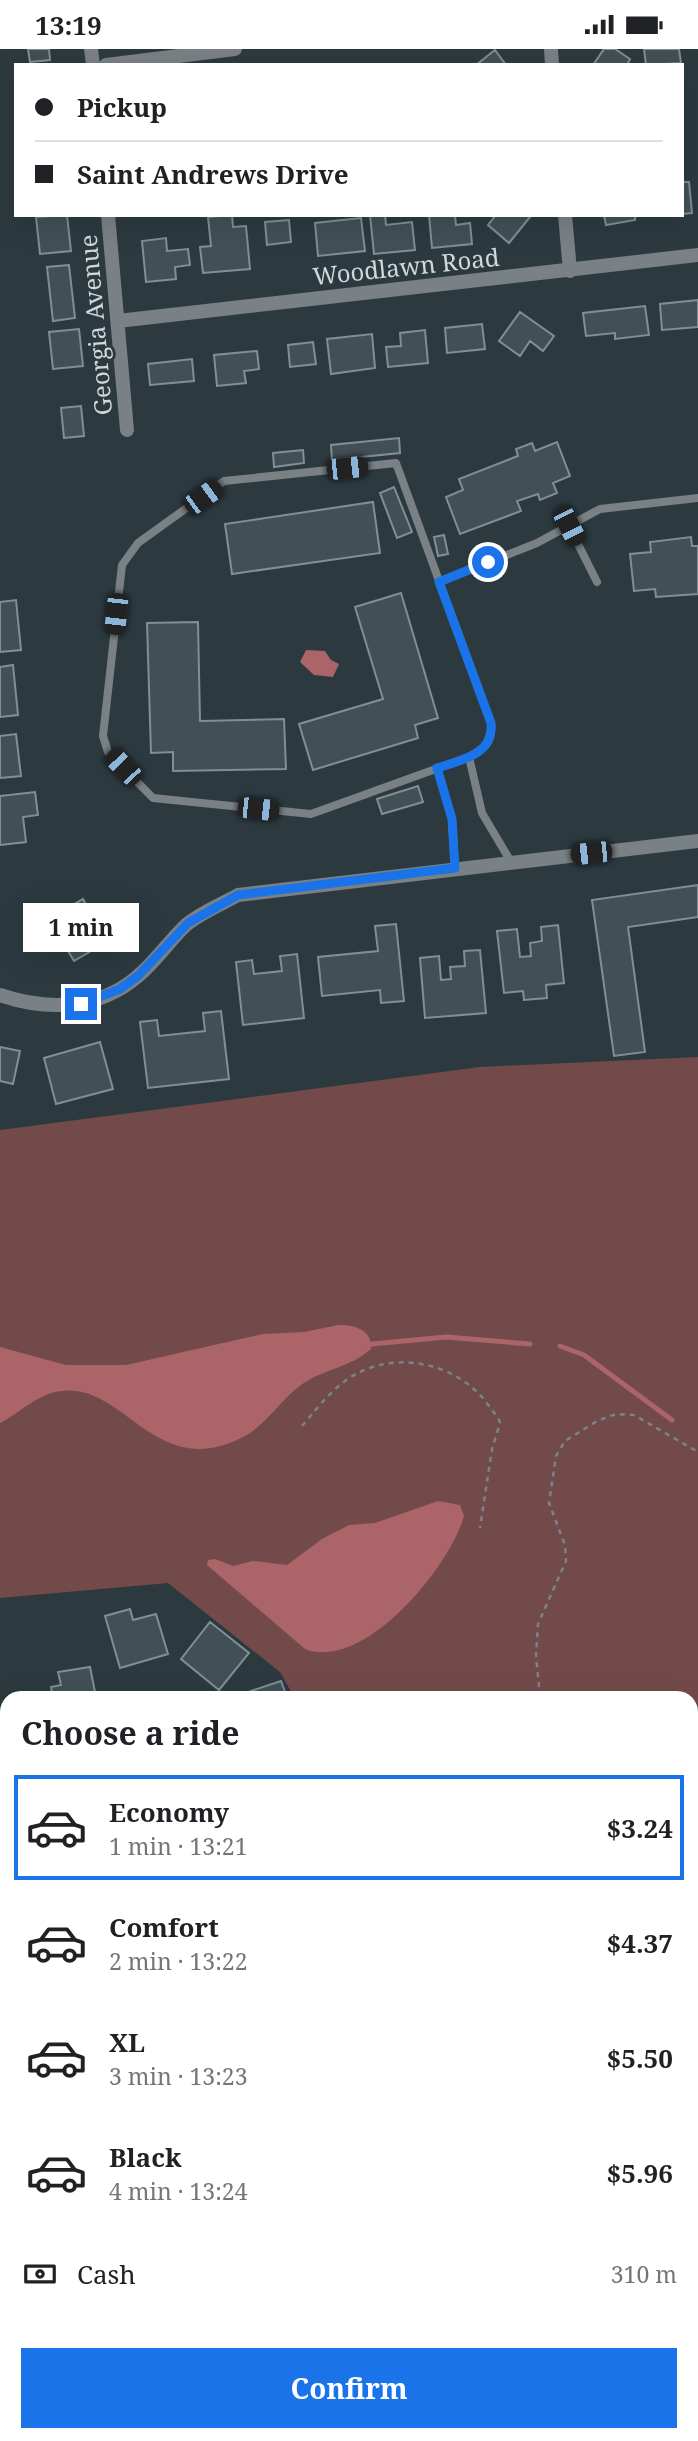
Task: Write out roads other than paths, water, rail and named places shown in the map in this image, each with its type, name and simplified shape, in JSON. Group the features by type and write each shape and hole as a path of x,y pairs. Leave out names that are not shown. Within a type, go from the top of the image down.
{"street":[{"path":"122,63 235,49"},
{"name":"Georgia Avenue","path":"108,217 127,430"},
{"path":"565,217 570,271"},
{"name":"Woodlawn Road","path":"118,321 698,255"},
{"path":"0,995 33,1004 58,1006 81,1004 103,997 138,976 188,923 238,895 698,841"}],"lane":[{"path":"396,463 439,582 491,723 492,737 487,745 469,757 311,814 153,798 108,752 103,736 121,565 138,543 224,481 396,463"},
{"path":"439,582 537,543 600,509 698,498"},
{"path":"569,526 597,582"},
{"path":"469,757 482,813 511,862"},
{"path":"437,768 452,819 455,868"}],"waterway":[{"path":"372,1344 446,1337 530,1344"},
{"path":"560,1346 584,1355 672,1420"}]}
